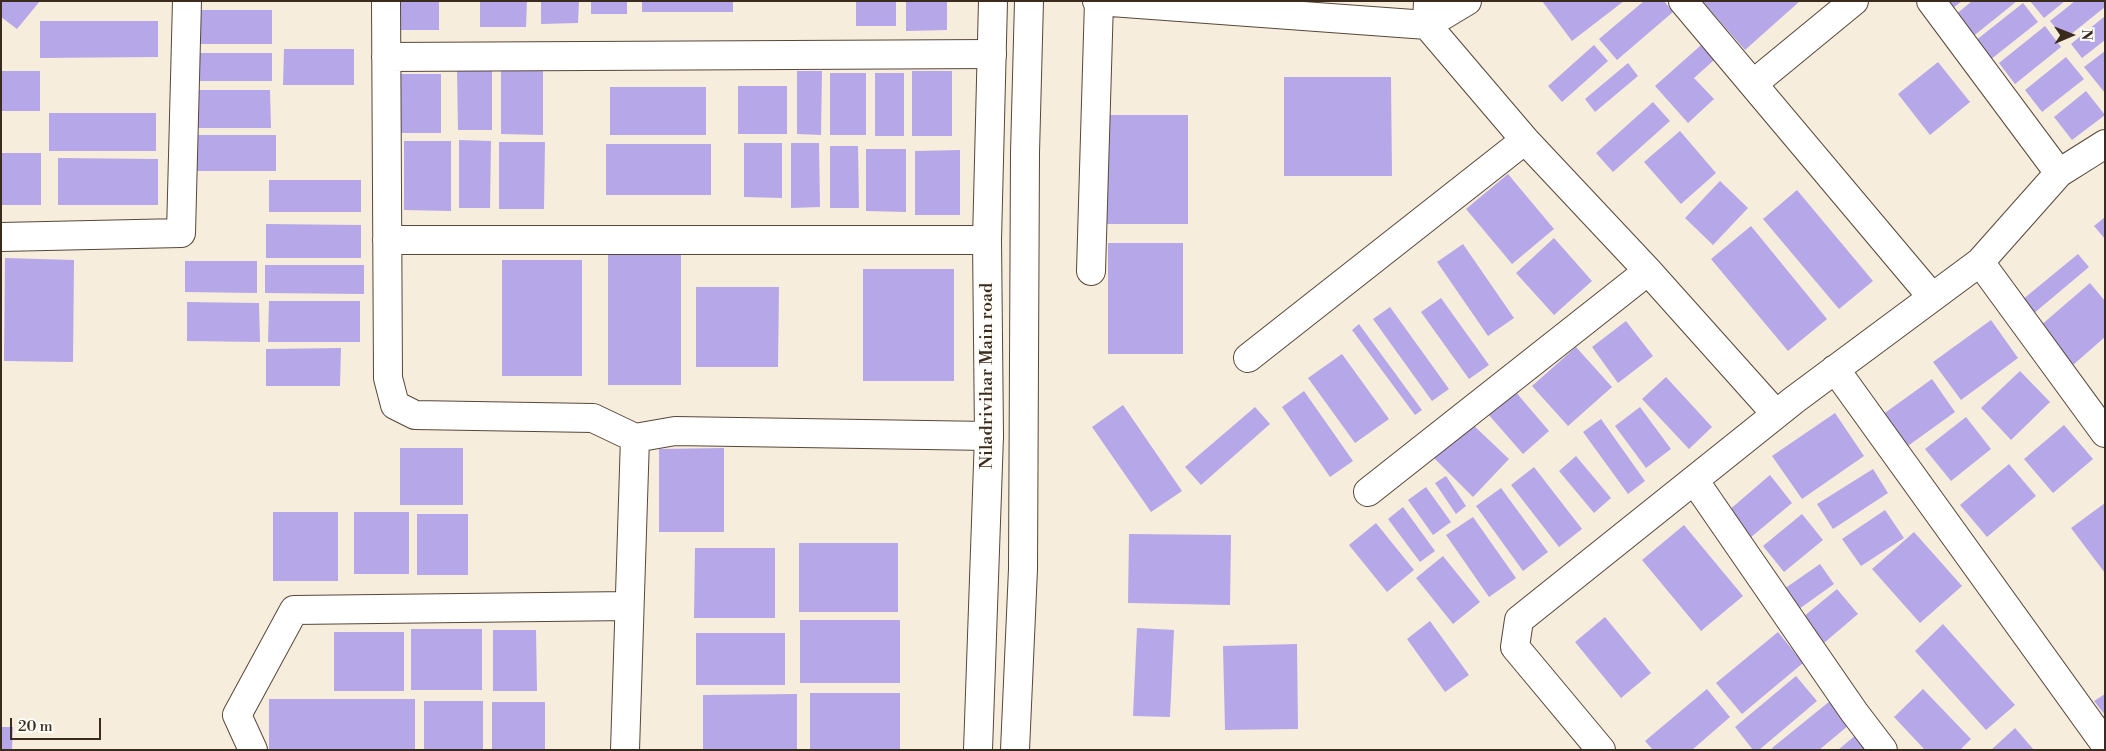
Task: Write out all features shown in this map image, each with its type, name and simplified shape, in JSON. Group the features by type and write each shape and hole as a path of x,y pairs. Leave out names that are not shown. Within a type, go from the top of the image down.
{"street":[{"path":"1,237 181,233 187,1"},
{"path":"386,1 388,378 395,405 414,415 593,418 635,438 675,431 989,436"},
{"name":"Niladrivihar Main road","path":"978,750 989,436 987,240 992,1"},
{"path":"1015,750 1023,568 1025,163 1029,1"},
{"path":"1091,271 1098,1 1428,13 1467,1"},
{"path":"1683,1 1932,297"},
{"path":"1753,84 1854,1"},
{"path":"1932,1 2059,174"},
{"path":"1428,13 1525,140 1648,271 1776,414"},
{"path":"386,57 992,54"},
{"path":"1248,358 1525,140"},
{"path":"1601,750 1515,647 1519,620 1776,414 1980,262 2059,174 2105,144"},
{"path":"387,240 987,240"},
{"path":"1980,262 2105,433"},
{"path":"1368,492 1648,271"},
{"path":"1835,370 2105,744"},
{"path":"626,750 635,438"},
{"path":"1694,480 1854,712 1883,750"},
{"path":"253,750 237,715 294,610 629,606"}],"building":[{"path":"1,1 40,1 17,29 1,17"},
{"path":"396,1 439,1 439,30 396,30"},
{"path":"480,1 527,1 526,27 480,27"},
{"path":"541,1 579,1 578,23 541,24"},
{"path":"591,1 627,1 627,14 591,14"},
{"path":"642,1 733,1 733,12 642,12"},
{"path":"856,1 896,1 896,26 856,26"},
{"path":"906,1 947,1 947,30 906,31"},
{"path":"1542,1 1624,1 1572,41"},
{"path":"1644,1 1664,1 1673,12 1617,60 1599,39"},
{"path":"1704,1 1800,1 1745,50"},
{"path":"1946,1 1962,1 1952,9"},
{"path":"1972,1 2017,1 1971,38 1954,16"},
{"path":"2030,1 2065,1 2044,18"},
{"path":"2075,1 2104,1 2105,7 2065,39 2050,21"},
{"path":"2023,3 2038,22 1990,60 1975,41"},
{"path":"192,10 272,10 272,44 192,44"},
{"path":"2105,16 2105,40 2082,58 2071,44"},
{"path":"40,21 158,21 158,57 40,58"},
{"path":"2045,26 2061,47 2015,84 1999,63"},
{"path":"1709,38 1722,53 1694,78 1714,99 1688,123 1655,86"},
{"path":"1594,45 1608,61 1562,102 1548,86"},
{"path":"284,49 354,49 354,85 283,85"},
{"path":"2105,51 2105,93 2084,67"},
{"path":"194,53 272,53 272,81 194,81"},
{"path":"2066,57 2084,79 2042,112 2025,90"},
{"path":"1938,62 1970,102 1930,135 1898,94"},
{"path":"1628,63 1638,76 1595,112 1585,99"},
{"path":"457,68 492,68 492,130 458,130"},
{"path":"501,69 543,69 543,135 501,134"},
{"path":"1,71 40,71 40,111 1,111"},
{"path":"797,71 822,71 821,135 797,134"},
{"path":"912,71 952,71 952,136 912,136"},
{"path":"830,73 866,73 866,135 830,135"},
{"path":"875,73 904,73 904,136 875,136"},
{"path":"397,74 441,74 441,133 397,133"},
{"path":"1284,77 1391,77 1392,176 1284,176"},
{"path":"738,86 787,86 787,134 738,134"},
{"path":"610,87 706,87 706,135 610,135"},
{"path":"197,90 270,90 271,128 197,128"},
{"path":"2086,91 2105,115 2072,140 2054,117"},
{"path":"1653,102 1670,121 1613,172 1596,153"},
{"path":"49,113 156,113 156,151 49,151"},
{"path":"1108,115 1188,115 1188,224 1107,224"},
{"path":"1680,131 1716,173 1681,204 1644,162"},
{"path":"194,135 276,135 276,171 193,171"},
{"path":"459,140 491,141 490,208 459,208"},
{"path":"404,141 451,141 451,211 404,210"},
{"path":"499,142 545,142 544,209 499,209"},
{"path":"744,143 782,143 782,198 744,197"},
{"path":"791,143 819,143 820,207 791,208"},
{"path":"606,144 711,144 711,195 606,195"},
{"path":"830,146 858,146 859,208 830,208"},
{"path":"866,149 906,149 906,212 866,211"},
{"path":"960,150 960,215 915,215 915,151"},
{"path":"1,153 41,153 41,205 1,205"},
{"path":"58,158 158,159 158,205 58,205"},
{"path":"1508,174 1554,229 1512,264 1466,209"},
{"path":"269,180 361,180 361,212 269,212"},
{"path":"1720,181 1748,208 1713,245 1685,218"},
{"path":"1797,190 1873,281 1839,309 1763,219"},
{"path":"2105,217 2105,239 2094,226"},
{"path":"266,224 361,225 361,258 266,258"},
{"path":"1751,226 1827,319 1788,351 1711,259"},
{"path":"1554,238 1592,281 1554,315 1516,273"},
{"path":"1108,243 1183,243 1183,354 1108,354"},
{"path":"1463,244 1514,318 1488,336 1437,262"},
{"path":"608,252 681,252 681,385 608,385"},
{"path":"2078,254 2089,267 2033,314 2022,300"},
{"path":"5,258 74,260 73,362 4,361"},
{"path":"502,260 582,260 582,376 502,376"},
{"path":"185,261 257,261 257,293 185,292"},
{"path":"265,265 364,265 364,294 265,293"},
{"path":"863,269 954,269 954,381 863,381"},
{"path":"2090,283 2105,301 2105,337 2073,365 2040,326"},
{"path":"696,287 779,287 778,367 696,367"},
{"path":"1441,298 1489,365 1469,379 1421,312"},
{"path":"269,301 360,301 360,342 268,342"},
{"path":"187,302 259,303 260,342 187,341"},
{"path":"1390,307 1449,389 1432,401 1373,319"},
{"path":"1991,320 2018,358 1961,400 1933,362"},
{"path":"1626,321 1653,356 1618,383 1592,347"},
{"path":"1359,324 1422,410 1415,415 1352,330"},
{"path":"1576,347 1612,387 1568,426 1532,386"},
{"path":"341,348 340,386 266,386 266,349"},
{"path":"1342,354 1389,419 1355,443 1308,378"},
{"path":"2020,371 2050,402 2011,440 1981,408"},
{"path":"1666,377 1712,427 1689,449 1642,399"},
{"path":"1932,379 1955,412 1905,448 1882,415"},
{"path":"1514,390 1549,431 1523,454 1488,414"},
{"path":"1304,391 1353,461 1330,477 1282,407"},
{"path":"1123,405 1182,491 1151,512 1092,427"},
{"path":"1255,407 1270,424 1201,485 1185,467"},
{"path":"1640,407 1671,449 1646,468 1615,426"},
{"path":"1835,413 1864,456 1802,499 1772,456"},
{"path":"1966,417 1991,449 1951,481 1925,449"},
{"path":"1601,419 1645,481 1628,494 1583,432"},
{"path":"1470,422 1509,459 1473,497 1434,458"},
{"path":"2064,425 2093,459 2053,493 2024,459"},
{"path":"400,448 463,448 463,505 400,505"},
{"path":"724,448 724,532 659,532 659,449"},
{"path":"1576,456 1611,498 1594,513 1559,471"},
{"path":"2009,464 2036,496 1987,537 1960,505"},
{"path":"1534,467 1582,529 1559,547 1511,485"},
{"path":"1873,469 1888,493 1833,529 1817,504"},
{"path":"1770,475 1792,503 1750,538 1728,511"},
{"path":"1446,476 1466,506 1456,514 1435,483"},
{"path":"1426,487 1451,522 1433,535 1408,500"},
{"path":"1501,488 1548,552 1523,571 1476,506"},
{"path":"2105,503 2105,573 2071,528"},
{"path":"1403,507 1435,551 1420,562 1388,519"},
{"path":"1885,510 1904,538 1861,566 1842,539"},
{"path":"273,512 338,512 338,581 273,581"},
{"path":"354,512 409,512 409,574 354,574"},
{"path":"417,514 468,514 468,575 417,575"},
{"path":"1802,514 1823,540 1784,572 1763,546"},
{"path":"1473,517 1516,578 1489,597 1446,535"},
{"path":"1376,523 1414,570 1387,592 1349,545"},
{"path":"1684,525 1743,596 1701,631 1642,560"},
{"path":"1914,532 1962,586 1920,623 1872,569"},
{"path":"1129,534 1231,535 1230,605 1128,603"},
{"path":"799,543 898,543 898,612 799,612"},
{"path":"695,548 775,548 775,618 694,618"},
{"path":"1443,556 1480,602 1453,624 1416,578"},
{"path":"1820,564 1834,584 1799,609 1784,589"},
{"path":"1837,589 1858,614 1818,648 1797,622"},
{"path":"1605,617 1651,673 1621,698 1575,642"},
{"path":"800,620 900,620 900,683 800,683"},
{"path":"1430,621 1469,675 1445,692 1407,639"},
{"path":"1943,624 2015,705 1986,730 1915,651"},
{"path":"1137,628 1174,630 1170,717 1133,716"},
{"path":"411,629 482,629 482,690 411,690"},
{"path":"493,630 536,630 537,691 493,691"},
{"path":"334,632 404,632 404,691 334,691"},
{"path":"1778,632 1803,663 1742,714 1716,683"},
{"path":"696,633 785,633 785,685 696,685"},
{"path":"1297,644 1298,729 1225,730 1223,646"},
{"path":"1796,676 1817,701 1759,750 1753,750 1735,727"},
{"path":"1707,689 1730,717 1692,750 1653,750 1645,741"},
{"path":"1923,689 1971,739 1960,750 1925,750 1894,717"},
{"path":"810,693 900,693 900,750 810,750"},
{"path":"797,694 797,750 703,750 703,695"},
{"path":"2105,694 2105,715 2094,701"},
{"path":"269,699 415,699 415,750 269,750"},
{"path":"424,701 483,701 483,750 424,750"},
{"path":"1830,701 1849,725 1819,750 1773,750 1772,748"},
{"path":"492,702 545,702 545,750 492,750"},
{"path":"1,727 13,727 12,750 1,750"},
{"path":"2015,728 2034,750 1991,750"},
{"path":"1857,734 1870,750 1838,750"}]}
